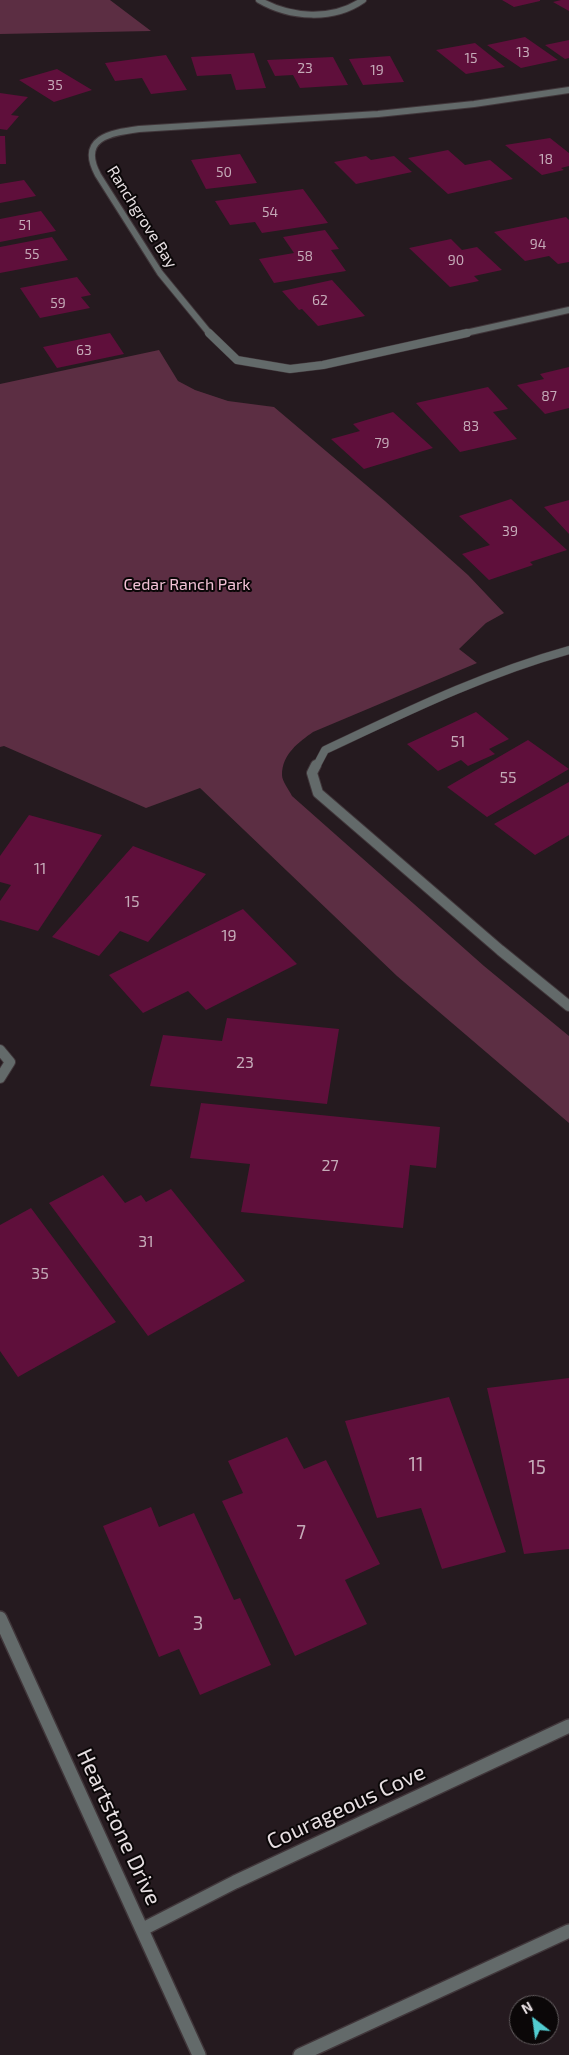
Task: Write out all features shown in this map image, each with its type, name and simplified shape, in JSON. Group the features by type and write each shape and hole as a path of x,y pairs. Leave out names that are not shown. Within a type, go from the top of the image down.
{"street":[{"path":"259,0 278,10 311,14 346,10 363,0"},
{"name":"Ranchgrove Bay","path":"569,90 439,110 318,120 132,129 98,140 91,150 91,162 160,274 212,337 237,360 290,369 323,366 569,310"},
{"path":"569,650 522,663 447,692 325,750 312,773 318,793 500,950 569,1006"},
{"path":"0,1050 10,1062 0,1078"},
{"name":"Heartstone Drive","path":"0,1618 199,2055"},
{"name":"Courageous Cove","path":"142,1929 235,1882 569,1726"},
{"path":"300,2055 569,1931"}],"green space":[{"path":"0,0 110,0 151,31 0,34"},
{"name":"Cedar Ranch Park","path":"159,350 178,381 195,390 228,401 274,407 385,501 468,575 504,613 486,623 459,649 477,663 313,732 292,749 285,761 282,777 292,796 484,966 569,1036 569,1123 397,976 200,788 146,808 4,746 0,747 0,384"}],"building":[{"path":"502,0 540,0 540,1 514,7"},
{"path":"569,0 569,11 553,2"},
{"path":"525,37 558,60 521,68 487,45"},
{"path":"569,40 569,58 565,59 545,45"},
{"path":"475,43 505,67 466,74 436,50"},
{"path":"254,53 266,88 236,90 231,74 197,76 191,57"},
{"path":"166,55 187,90 151,94 142,78 115,81 105,63"},
{"path":"390,56 404,82 363,85 349,59"},
{"path":"333,57 348,85 300,88 293,75 275,76 267,60"},
{"path":"57,69 92,90 54,102 19,80"},
{"path":"0,93 28,97 11,115 19,116 7,130 0,129"},
{"path":"0,136 5,136 6,164 0,164"},
{"path":"550,138 569,153 569,166 561,168 564,170 542,175 505,145"},
{"path":"448,150 465,165 490,160 513,179 448,194 408,158"},
{"path":"240,154 257,183 206,189 191,160"},
{"path":"366,156 371,160 394,156 412,172 356,184 334,162"},
{"path":"24,180 36,196 0,203 0,184"},
{"path":"303,189 328,223 262,233 255,222 230,225 215,201"},
{"path":"41,211 56,231 0,242 0,219"},
{"path":"566,217 569,220 569,262 558,264 549,256 525,261 494,232"},
{"path":"325,230 339,249 331,250 346,271 274,283 259,259 294,253 283,237"},
{"path":"52,237 68,260 0,273 0,247"},
{"path":"451,239 462,250 477,247 502,270 474,276 479,281 450,287 409,248"},
{"path":"77,277 91,295 81,297 90,308 40,318 20,288"},
{"path":"332,280 365,316 318,326 302,309 299,310 282,291"},
{"path":"110,333 124,354 57,368 43,347"},
{"path":"569,367 569,408 545,414 517,385 544,379 540,374"},
{"path":"488,387 508,409 493,412 517,439 460,452 416,403"},
{"path":"393,412 433,448 364,469 331,439 360,431 353,424"},
{"path":"511,499 567,550 530,562 533,565 489,580 462,554 490,545 459,516"},
{"path":"569,500 569,534 544,507"},
{"path":"476,712 509,739 489,749 495,754 468,766 461,760 438,771 407,744"},
{"path":"528,740 569,769 487,817 447,787"},
{"path":"569,782 569,835 535,855 494,824"},
{"path":"29,815 102,835 38,931 0,920 0,901 11,885 0,882 0,856"},
{"path":"133,846 206,874 148,942 120,931 99,956 52,937"},
{"path":"243,909 297,964 206,1010 188,991 143,1013 109,975"},
{"path":"227,1018 339,1029 327,1104 150,1086 163,1035 222,1041"},
{"path":"201,1103 440,1127 436,1168 410,1165 403,1228 241,1212 250,1164 190,1158"},
{"path":"103,1175 125,1203 141,1195 146,1202 171,1189 245,1281 148,1336 49,1203"},
{"path":"31,1208 116,1322 18,1377 0,1351 0,1225"},
{"path":"569,1378 569,1549 524,1554 487,1388"},
{"path":"449,1397 506,1552 442,1569 421,1508 377,1518 345,1421"},
{"path":"287,1437 304,1469 326,1460 380,1564 345,1580 367,1624 295,1656 222,1501 243,1493 228,1461"},
{"path":"151,1507 159,1527 194,1513 234,1600 240,1598 271,1665 200,1695 179,1649 159,1657 103,1526"}]}
